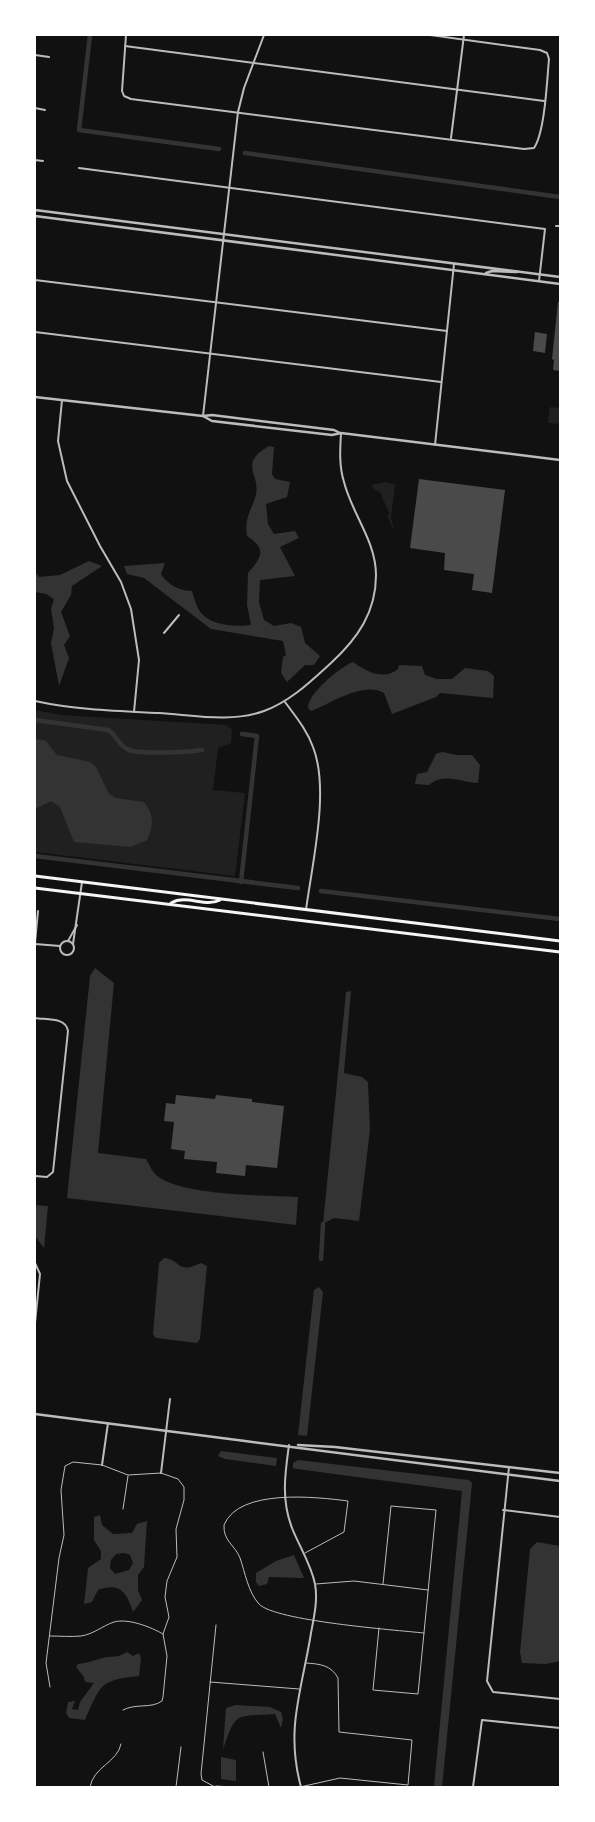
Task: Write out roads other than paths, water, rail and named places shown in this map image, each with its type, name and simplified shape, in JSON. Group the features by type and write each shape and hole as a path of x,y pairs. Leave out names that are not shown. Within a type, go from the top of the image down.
{"main road":[{"path":"35,876 560,941"},
{"path":"35,888 560,952"},
{"path":"170,904 182,899 212,903 221,900"}],"street":[{"path":"126,35 121,76 124,96 131,99 534,148 539,141 549,59 547,53 540,50 430,35"},
{"path":"203,416 238,112 253,61 264,35"},
{"path":"450,138 464,35"},
{"path":"125,46 253,61 544,101"},
{"path":"35,55 49,57"},
{"path":"35,108 45,110"},
{"path":"35,160 43,161"},
{"path":"79,168 545,229 539,281"},
{"path":"35,210 560,277"},
{"path":"35,216 560,284"},
{"path":"290,248 291,242"},
{"path":"435,446 454,264"},
{"path":"486,274 492,271 519,272"},
{"path":"35,280 447,331"},
{"path":"35,332 441,382"},
{"path":"35,397 203,416 212,415 325,429 341,434 560,460"},
{"path":"62,400 58,441 67,481 100,546 121,582 132,614 139,660 134,712"},
{"path":"203,416 212,420 332,435 341,434"},
{"path":"35,701 66,707 240,717 264,711 285,702 304,688 353,641 366,620 373,600 376,577 375,562 370,545 344,484 340,457 341,434"},
{"path":"164,633 179,615"},
{"path":"285,702 301,723 313,746 320,778 320,802 306,910"},
{"path":"61,946 62,952 69,955 74,951 73,944 78,923 82,882"},
{"path":"38,911 35,943 61,946 68,941 78,923"},
{"path":"68,941 73,944"},
{"path":"35,1018 61,1021 67,1026 68,1031 53,1172 47,1177 35,1176"},
{"path":"35,1262 40,1274 35,1324"},
{"path":"162,1473 170,1399"},
{"path":"35,1414 289,1445 335,1447 560,1473"},
{"path":"102,1465 108,1423"},
{"path":"289,1445 333,1454 560,1481"},
{"path":"289,1445 284,1496 292,1528 305,1553 315,1584 314,1620 299,1690 293,1737 294,1757 300,1787"},
{"path":"509,1467 503,1510 487,1681 493,1692 560,1699"},
{"path":"503,1510 560,1517"},
{"path":"473,1787 482,1720 560,1728"}],"lane":[{"path":"50,1687 46,1663 64,1535 61,1490 63,1470 67,1464 74,1462 102,1465 128,1475 162,1473 178,1479 184,1487 184,1500 176,1529 177,1557 167,1581 165,1597 169,1617 163,1634 167,1656 162,1701 157,1704 130,1706 124,1710"},
{"path":"123,1509 128,1475"},
{"path":"305,1553 344,1532 348,1501 284,1496 243,1506 227,1518 224,1533 239,1554 254,1596 259,1604 274,1612 314,1620 424,1633"},
{"path":"379,1628 373,1690 418,1694 436,1510 391,1506 383,1584"},
{"path":"315,1584 345,1580 428,1590"},
{"path":"49,1636 81,1636 92,1633 114,1622 153,1628 163,1634"},
{"path":"216,1625 201,1774 207,1784 232,1787"},
{"path":"300,1787 340,1778 408,1785 412,1740 338,1732 338,1678 334,1670 324,1665 306,1663"},
{"path":"210,1682 299,1690"},
{"path":"90,1787 100,1768 116,1755 121,1744"},
{"path":"176,1787 181,1747"},
{"path":"264,1752 269,1787"}],"waterway":[{"path":"90,35 79,130 219,149"},
{"path":"245,153 560,197"},
{"path":"35,720 108,730 119,743 133,751 186,752 202,750"},
{"path":"241,882 257,736 242,734"},
{"path":"35,856 298,888"},
{"path":"321,891 560,919"},
{"path":"321,1259 323,1224"}]}
